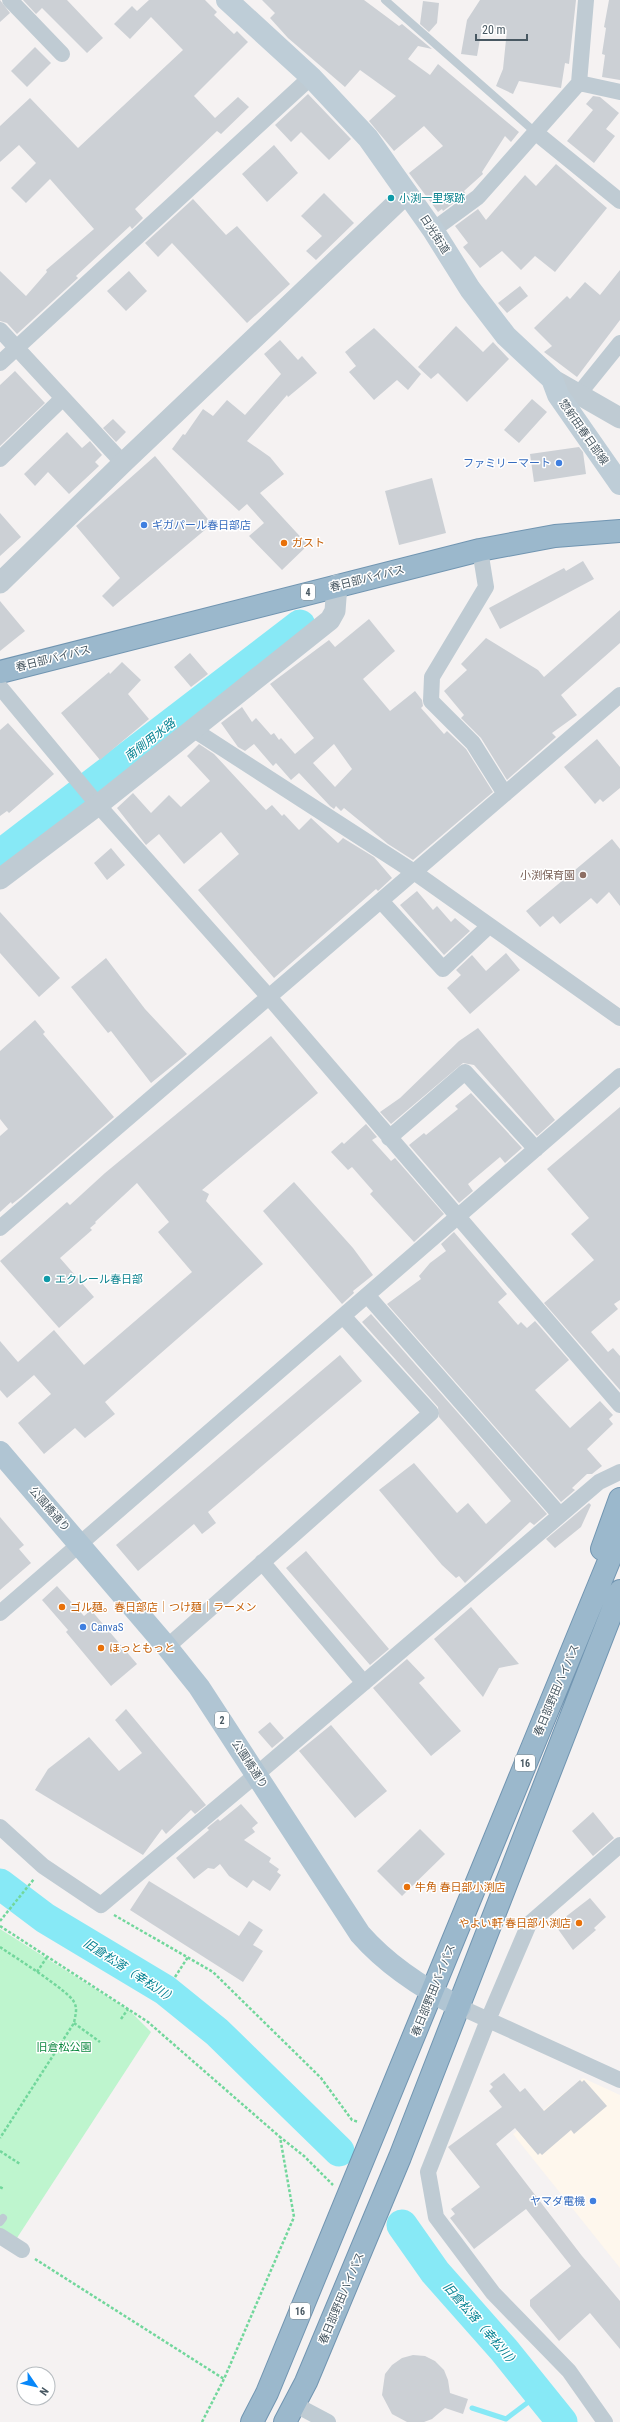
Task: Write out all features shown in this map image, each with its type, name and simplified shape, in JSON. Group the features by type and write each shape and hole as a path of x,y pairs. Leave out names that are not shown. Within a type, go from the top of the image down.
{"highway":[{"name":"春日部バイパス","path":"0,672 337,585 532,537 579,531 620,531"},
{"name":"16","path":"566,1666 620,1499"},
{"name":"春日部野田バイパス","path":"252,2422 266,2393 377,2128 487,1853 620,1534"},
{"name":"春日部野田バイパス","path":"290,2413 361,2251 460,2007 620,1591"}],"main road":[{"name":"日光街道","path":"227,0 311,77 368,138 433,230 470,289 506,336 552,379"},
{"name":"惣新田春日部線","path":"552,379 558,395 618,483"},
{"name":"公園橋通り","path":"0,1452 167,1646 199,1687 360,1934 377,1954 432,1993 460,2007"}],"street":[{"path":"10,0 62,54"},
{"path":"433,230 478,197 579,83 586,0"},
{"path":"0,363 311,77"},
{"path":"579,83 620,92"},
{"path":"535,132 620,200"},
{"path":"0,583 123,463 407,193"},
{"path":"0,330 123,463"},
{"path":"578,395 620,343"},
{"name":"日光街道","path":"552,379 620,418"},
{"path":"0,459 63,398"},
{"path":"480,550 486,587 432,677 431,701 473,743 505,794"},
{"path":"0,879 94,800 191,728 330,620 335,611 337,585"},
{"path":"0,687 94,800 269,997 457,1218 620,1405"},
{"path":"0,1228 620,695"},
{"path":"191,728 414,872 620,1018"},
{"path":"381,901 443,969 489,926"},
{"path":"389,1138 465,1072 536,1149"},
{"path":"0,1613 620,1076"},
{"path":"367,1295 560,1515"},
{"path":"167,1646 431,1413 343,1316"},
{"path":"0,1827 43,1866 101,1905 599,1482 620,1472"},
{"path":"262,1562 364,1683"},
{"path":"605,2422 569,2372 493,2293 436,2217 428,2172 488,2020 529,1924 620,1845"},
{"path":"460,2007 620,2080"},
{"path":"0,2236 22,2250"},
{"path":"290,2413 328,2422"}],"lane":[{"path":"385,0 535,132"}],"path":[{"path":"0,1921 35,1878"},
{"path":"101,1905 213,1972 321,2078 352,2120 377,2128"},
{"path":"0,1926 148,2022 280,2137 304,2156 347,2200"},
{"path":"0,1947 37,1972 74,2001 77,2010 74,2023 0,2138"},
{"path":"37,1972 47,1957"},
{"path":"176,1977 188,1957"},
{"path":"121,2019 128,2009"},
{"path":"74,2023 100,2042"},
{"path":"202,2422 224,2379 294,2218 280,2137"},
{"path":"0,2151 20,2164"},
{"path":"0,2187 4,2190"},
{"path":"22,2250 224,2379"}],"shaded area":[{"name":"ヤマダ電機","path":"583,2078 620,2095 620,2268 513,2134"}],"green space":[{"name":"旧倉松公園","path":"0,1929 130,2011 151,2032 15,2241 0,2231"}],"building":[{"path":"0,0 10,13 0,22"},
{"path":"23,0 67,0 103,38 87,53 42,8 36,14"},
{"path":"149,0 205,0 217,12 214,15 234,34 237,31 248,42 194,96 215,118 238,97 249,107 221,134 217,131 135,209 143,218 132,229 130,226 76,276 78,278 17,334 7,323 0,321 0,271 26,296 47,272 46,270 94,229 50,179 26,203 11,188 36,163 19,145 0,162 0,126 30,98 78,148 183,50 151,17 130,39 114,24 132,6 137,11"},
{"path":"262,0 364,0 399,26 402,24 432,49 418,46 408,59 430,75 438,64 519,132 511,142 505,136 482,172 483,174 464,191 466,194 443,211 442,209 438,212 409,173 443,146 424,126 394,151 369,121 396,96 360,70 345,87 288,38 270,18 275,13"},
{"path":"480,0 576,0 569,64 565,63 561,88 519,81 513,94 496,86 503,69 507,30 482,28 477,56 461,54 467,20"},
{"path":"609,0 620,0 620,80 602,77 605,55 602,54 606,28 604,27"},
{"path":"423,1 439,3 437,23 429,32 420,24"},
{"path":"35,47 51,63 27,87 11,71"},
{"path":"308,94 351,139 329,160 301,132 291,142 275,125"},
{"path":"593,96 600,97 619,113 606,129 615,136 594,163 567,141 593,110 586,104"},
{"path":"274,145 298,173 267,202 242,174"},
{"path":"556,164 607,208 555,272 535,256 521,270 502,251 480,268 463,247 468,243 455,226 478,209 486,220 525,175 536,186"},
{"path":"324,193 354,223 316,260 306,251 322,236 301,216"},
{"path":"193,199 226,235 237,226 290,284 247,323 172,243 158,257 145,243"},
{"path":"620,270 620,320 577,377 544,352 552,346 534,328 567,296 570,299 585,282 600,295"},
{"path":"129,271 147,291 126,311 107,291"},
{"path":"520,286 528,296 507,313 498,303"},
{"path":"456,326 483,352 493,342 509,359 467,402 438,373 431,379 418,367"},
{"path":"374,328 421,374 408,390 397,380 374,400 349,372 356,366 345,352"},
{"path":"280,340 298,360 302,356 317,373 288,397 287,395 247,441 270,457 284,474 260,493 308,545 282,570 249,536 264,523 247,504 239,511 172,449 183,434 185,435 203,409 213,416 227,400 245,415 281,374 264,354"},
{"path":"15,371 45,403 0,446 0,385"},
{"path":"532,399 547,412 519,443 504,430"},
{"path":"113,419 126,432 116,442 103,428"},
{"path":"67,432 82,448 90,441 102,455 95,462 99,466 69,494 48,472 35,486 24,474"},
{"path":"579,447 583,452 586,474 534,482 530,454"},
{"path":"155,456 212,524 113,607 102,596 120,578 76,526"},
{"path":"432,478 446,533 399,545 385,491"},
{"path":"0,513 21,537 0,556"},
{"path":"583,561 594,579 500,629 489,608 564,568 566,571"},
{"path":"0,601 25,631 0,651"},
{"path":"620,610 620,643 561,695 577,715 552,733 556,737 507,780 481,738 461,718 464,715 444,691 467,670 461,664 486,638 538,670 544,677"},
{"path":"369,619 395,651 363,679 390,711 415,691 422,700 423,706 421,708 444,734 447,731 466,749 493,792 413,860 388,844 344,808 341,811 336,806 334,809 330,806 299,773 291,780 276,763 273,766 254,744 245,751 238,747 221,723 242,707 252,722 256,718 271,735 274,733 279,740 281,738 295,754 314,738 270,684 329,640 335,647","holes":["334,744 352,769 335,787 313,763"]},
{"path":"190,653 208,674 191,687 174,667"},
{"path":"122,662 141,680 128,694 149,719 100,760 61,713 109,672 110,674"},
{"path":"8,723 54,774 9,813 7,811 0,816 0,730"},
{"path":"597,739 620,767 620,788 603,802 600,799 595,804 564,767"},
{"path":"199,744 214,754 266,810 272,805 282,816 284,814 299,830 311,818 338,843 343,838 374,857 392,878 378,891 376,889 274,978 198,890 239,854 221,832 184,864 159,834 146,845 117,808 133,793 151,813 169,795 181,807 210,781 187,756"},
{"path":"612,839 620,849 620,906 609,892 597,904 591,898 560,924 553,916 540,927 526,911"},
{"path":"111,848 125,865 107,880 94,863"},
{"path":"417,891 433,910 437,906 451,922 455,918 470,931 444,955 400,905"},
{"path":"0,912 60,978 39,997 0,953"},
{"path":"506,953 520,970 470,1014 447,988 461,975 456,970 472,955 486,971"},
{"path":"106,958 145,1009 187,1054 151,1083 111,1031 108,1033 71,987"},
{"path":"35,1020 45,1032 43,1034 114,1117 21,1197 12,1204 11,1202 0,1212 0,1136 8,1129 0,1119 0,1051"},
{"path":"478,1028 555,1120 537,1136 474,1065 463,1063 391,1124 380,1112 400,1098 459,1041"},
{"path":"271,1036 318,1093 202,1190 209,1194 206,1201 263,1264 105,1402 115,1414 85,1438 75,1428 44,1454 18,1423 51,1394 34,1375 7,1398 0,1390 0,1341 18,1362 54,1330 84,1365 192,1272 158,1232 169,1222 137,1183 95,1222 96,1223 90,1228 92,1230 60,1258 94,1297 59,1328 0,1261 67,1202 70,1205 105,1173"},
{"path":"471,1093 522,1148 505,1163 500,1157 468,1184 473,1191 459,1203 409,1145 424,1133 426,1135 458,1109 455,1106"},
{"path":"620,1107 620,1300 614,1304 618,1309 591,1332 608,1352 613,1348 620,1356 620,1390 544,1303 594,1260 571,1234 589,1218 547,1169"},
{"path":"366,1124 377,1137 372,1140 391,1161 395,1158 444,1214 414,1242 370,1194 373,1191 352,1167 348,1170 331,1152 342,1142 344,1144"},
{"path":"294,1182 353,1248 373,1275 353,1291 354,1293 342,1304 263,1211"},
{"path":"454,1232 507,1294 498,1302 518,1325 521,1322 527,1328 535,1321 569,1360 535,1390 570,1428 600,1401 613,1415 609,1419 613,1424 587,1449 602,1466 592,1474 587,1474 572,1488 575,1490 561,1502 387,1304 421,1279 419,1276 430,1263 446,1251 441,1244"},
{"path":"371,1314 547,1514 534,1525 530,1522 465,1583 459,1576 456,1578 442,1565 379,1490 414,1463 457,1513 468,1503 486,1524 511,1501 439,1417 438,1407 362,1322"},
{"path":"340,1355 362,1381 208,1512 216,1523 202,1534 194,1524 138,1571 116,1545"},
{"path":"589,1503 591,1505 581,1527 555,1548 546,1539"},
{"path":"0,1517 24,1545 19,1549 31,1563 0,1590"},
{"path":"306,1551 389,1649 370,1665 286,1568"},
{"name":"ほっともっと","path":"57,1586 84,1616 91,1610 137,1664 111,1686 66,1632 68,1630 42,1600"},
{"path":"471,1607 519,1664 499,1668 483,1697 434,1639"},
{"path":"407,1659 425,1678 419,1683 461,1731 431,1756 373,1688"},
{"path":"126,1709 206,1805 195,1814 191,1810 166,1834 162,1829 143,1855 35,1790 48,1769 89,1737 119,1771 142,1753 115,1720"},
{"path":"270,1722 284,1738 272,1748 258,1732"},
{"path":"331,1725 387,1791 355,1818 299,1751"},
{"path":"241,1804 258,1823 252,1828 255,1832 244,1840 271,1858 269,1862 279,1869 277,1872 281,1875 270,1891 253,1880 247,1888 229,1876 220,1864 214,1869 208,1868 194,1879 176,1858 209,1830 207,1828 218,1819 220,1821"},
{"path":"593,1812 614,1838 593,1856 572,1831"},
{"path":"420,1829 445,1854 402,1896 377,1871"},
{"path":"149,1881 239,1936 249,1921 263,1930 253,1945 263,1951 243,1982 130,1910"},
{"path":"590,1898 606,1917 594,1928 596,1930 573,1950 555,1925"},
{"path":"504,2073 520,2092 525,2088 544,2111 580,2080 582,2082 584,2080 607,2106 574,2134 571,2130 542,2155 540,2153 538,2155 515,2128 496,2144 582,2256 620,2301 620,2349 590,2313 559,2341 530,2306 530,2300 571,2266 526,2209 474,2249 450,2218 455,2214 451,2209 480,2187 448,2147 502,2107 489,2091 493,2087 490,2084"},
{"path":"413,2355 425,2356 435,2361 444,2370 448,2380 450,2393 468,2399 463,2414 445,2408 432,2419 424,2422 407,2422 392,2414 382,2395 385,2374 392,2365 402,2358"}],"waterway":[{"name":"南側用水路","path":"0,855 300,625"},
{"name":"旧倉松落（幸松川）","path":"0,1884 45,1918 165,1990 217,2032 339,2151"},
{"name":"旧倉松落（幸松川）","path":"402,2225 435,2272 504,2350 562,2422"},
{"path":"472,2408 506,2419 539,2394"}],"place":[{"name":"小渕一里塚跡","path":"391,198"},
{"name":"ファミリーマート","path":"559,463"},
{"name":"ギガパール春日部店","path":"144,525"},
{"name":"ガスト","path":"284,543"},
{"name":"小渕保育園","path":"583,875"},
{"name":"エクレール春日部","path":"47,1279"},
{"name":"ゴル麺。春日部店｜つけ麺｜ラーメン","path":"62,1607"},
{"name":"CanvaS","path":"83,1627"},
{"name":"ほっともっと","path":"101,1648"},
{"name":"牛角 春日部小渕店","path":"407,1887"},
{"name":"やよい軒 春日部小渕店","path":"579,1923"},
{"name":"ヤマダ電機","path":"593,2201"}]}
